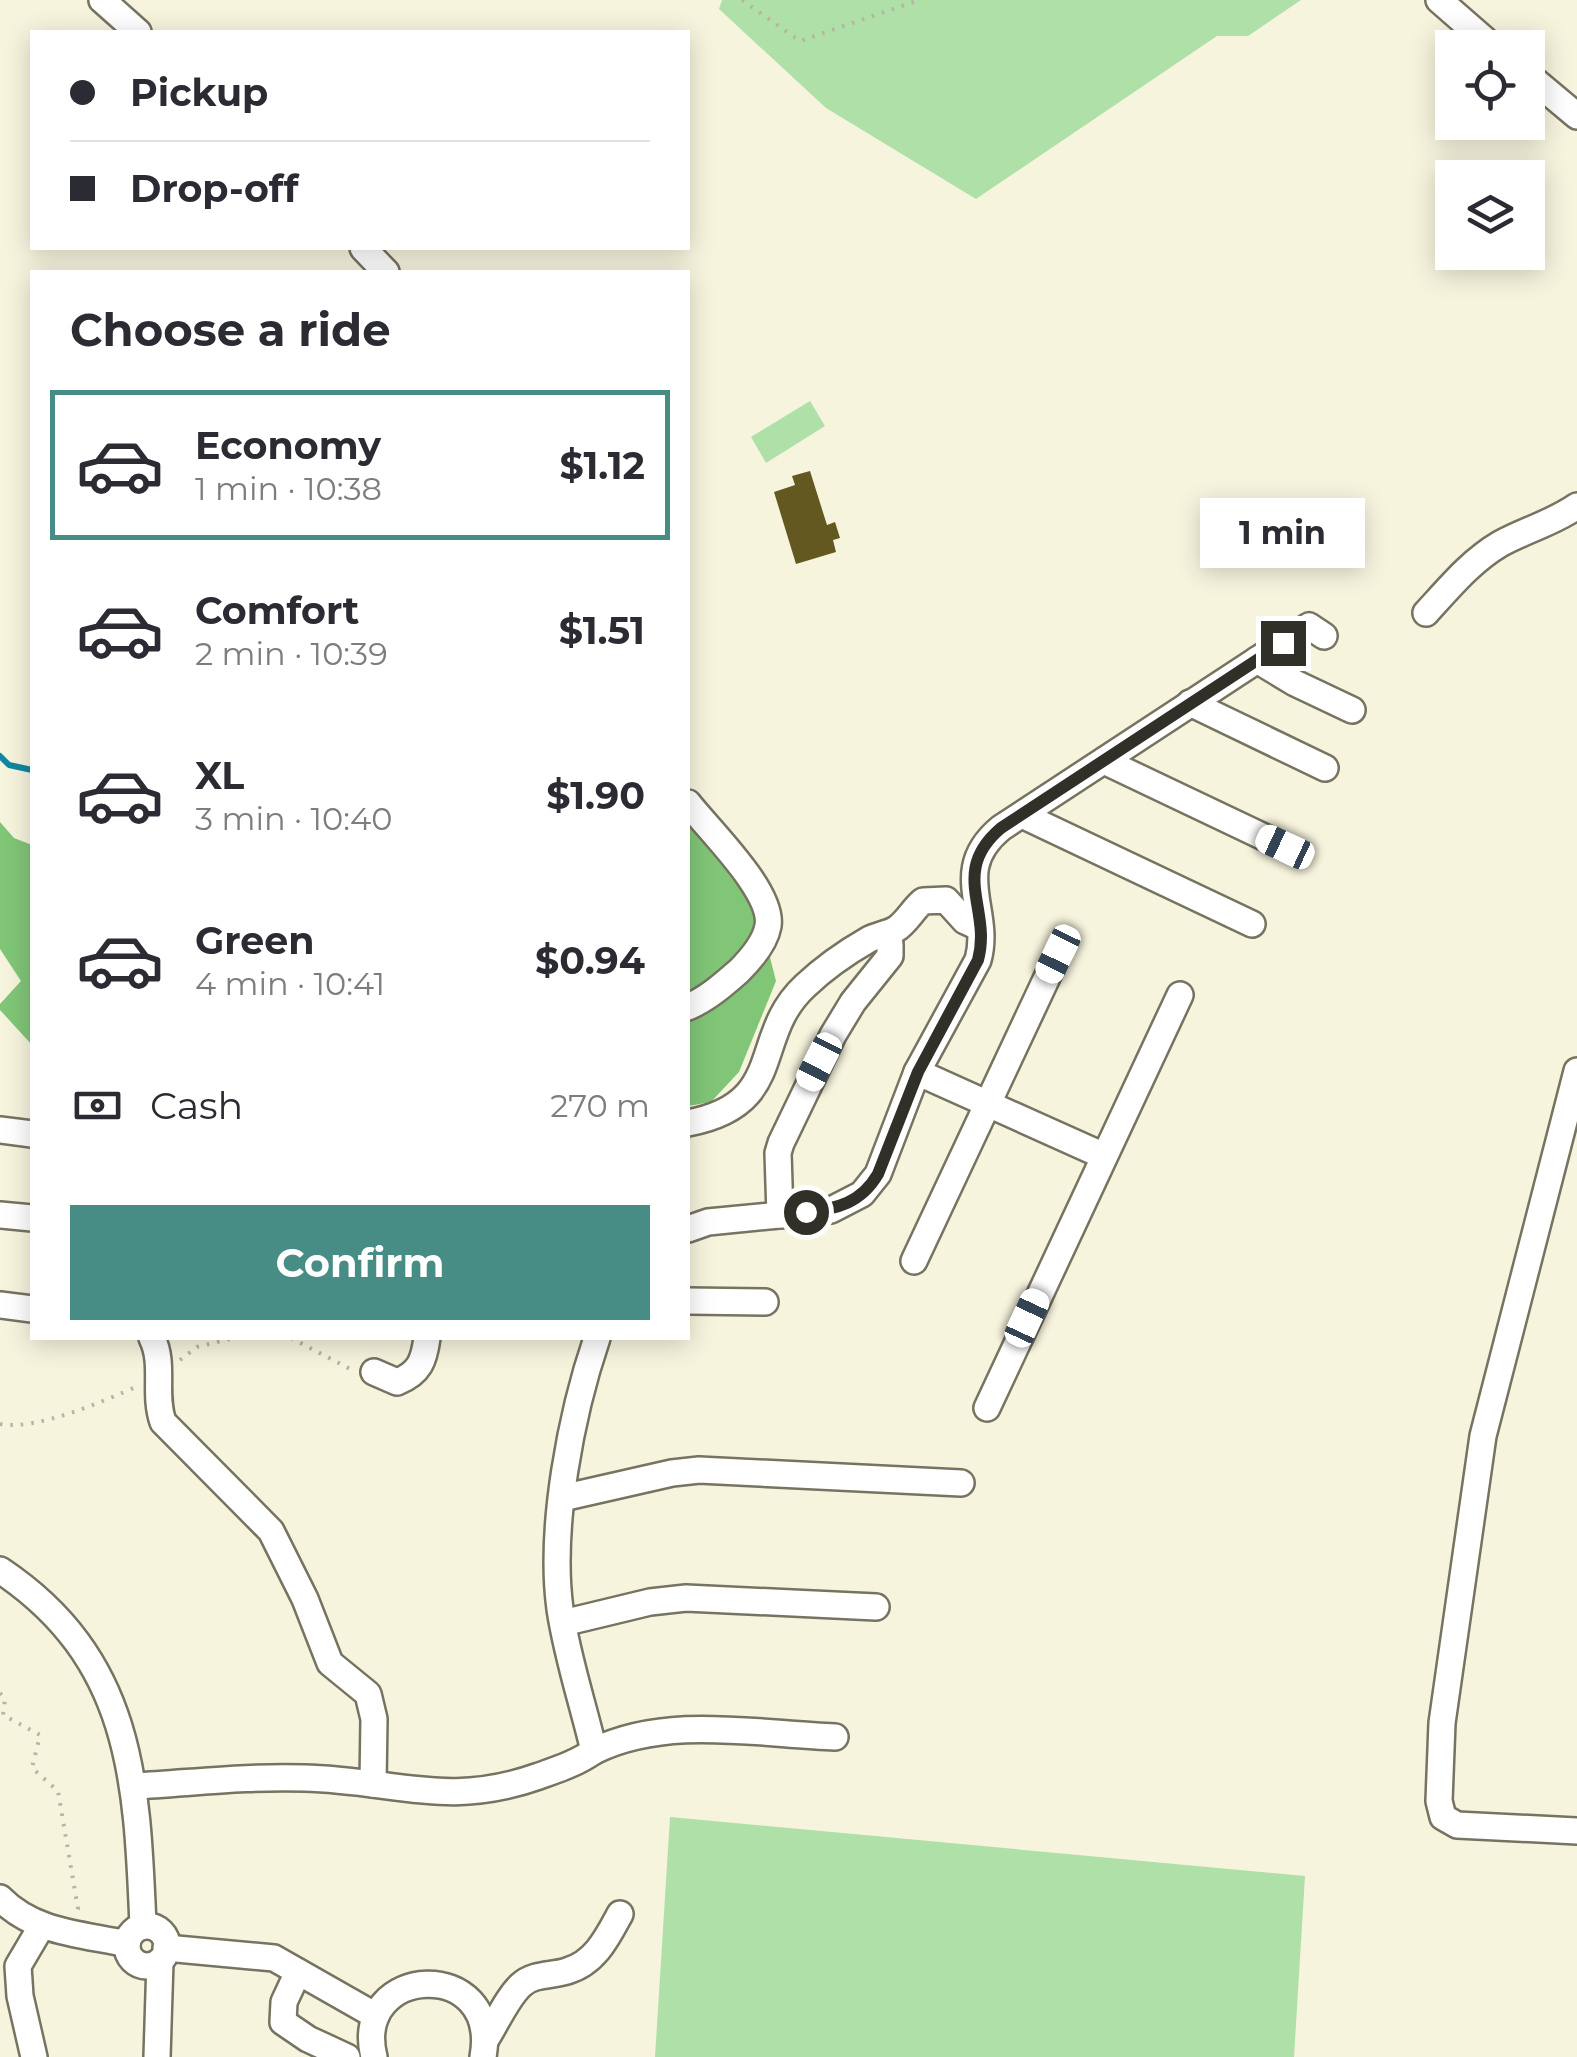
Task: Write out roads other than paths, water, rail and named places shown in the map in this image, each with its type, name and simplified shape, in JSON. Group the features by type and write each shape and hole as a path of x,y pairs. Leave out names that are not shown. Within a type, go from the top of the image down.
{"street":[{"path":"102,0 136,30"},
{"path":"1439,0 1473,30"},
{"path":"1545,89 1577,116"},
{"path":"365,250 384,270"},
{"path":"1426,613 1478,559 1577,506"},
{"path":"690,1227 840,1207 868,1188 878,1174 918,1072 978,960 975,874 978,852 992,835 1310,626 1324,636"},
{"path":"1257,660 1295,684 1352,710"},
{"path":"1190,704 1325,768"},
{"path":"1104,760 1285,847"},
{"path":"690,806 758,890 765,903 768,926 750,960 718,989 690,1006"},
{"path":"1022,815 1252,924"},
{"path":"690,1123 719,1116 742,1100 758,1082 794,998 808,982 866,941 900,926 928,900 946,900 965,922 978,927"},
{"path":"780,1215 781,1143 833,1035 853,1002 890,956 885,934"},
{"path":"914,1261 1058,954"},
{"path":"987,1408 1180,995"},
{"path":"1577,1071 1482,1436 1442,1723 1440,1801 1443,1817 1458,1824 1577,1830"},
{"path":"918,1072 1104,1156"},
{"path":"0,1130 30,1134"},
{"path":"0,1215 30,1218"},
{"path":"690,1301 765,1302"},
{"path":"0,1305 30,1309"},
{"path":"153,1340 158,1354 163,1422 270,1531 306,1598 326,1656 334,1669 363,1688 371,1700 375,1734 373,1784"},
{"path":"374,1372 398,1382 410,1376 423,1362 428,1340"},
{"path":"594,1751 563,1622 558,1534 582,1390 596,1340"},
{"path":"562,1498 699,1470 961,1483"},
{"path":"0,1570 50,1610 92,1663 114,1711 135,1786 156,2057"},
{"path":"563,1622 633,1605 686,1598 876,1607"},
{"path":"135,1786 288,1778 440,1794 495,1790 568,1766 594,1751 641,1734 836,1738"},
{"path":"0,1898 21,1916 51,1929 147,1949 265,1956 376,2016"},
{"path":"484,2048 522,1984 587,1962 602,1946 620,1914"},
{"path":"34,2057 20,1996 18,1966 51,1929"},
{"path":"143,2057 147,1949"},
{"path":"298,1972 284,2002 282,2022 347,2057"},
{"path":"374,2057 371,2032 376,2016 398,1991 414,1984 448,1986 475,2007 483,2022 484,2048"}],"waterway":[{"path":"0,756 9,765 30,770"}]}
